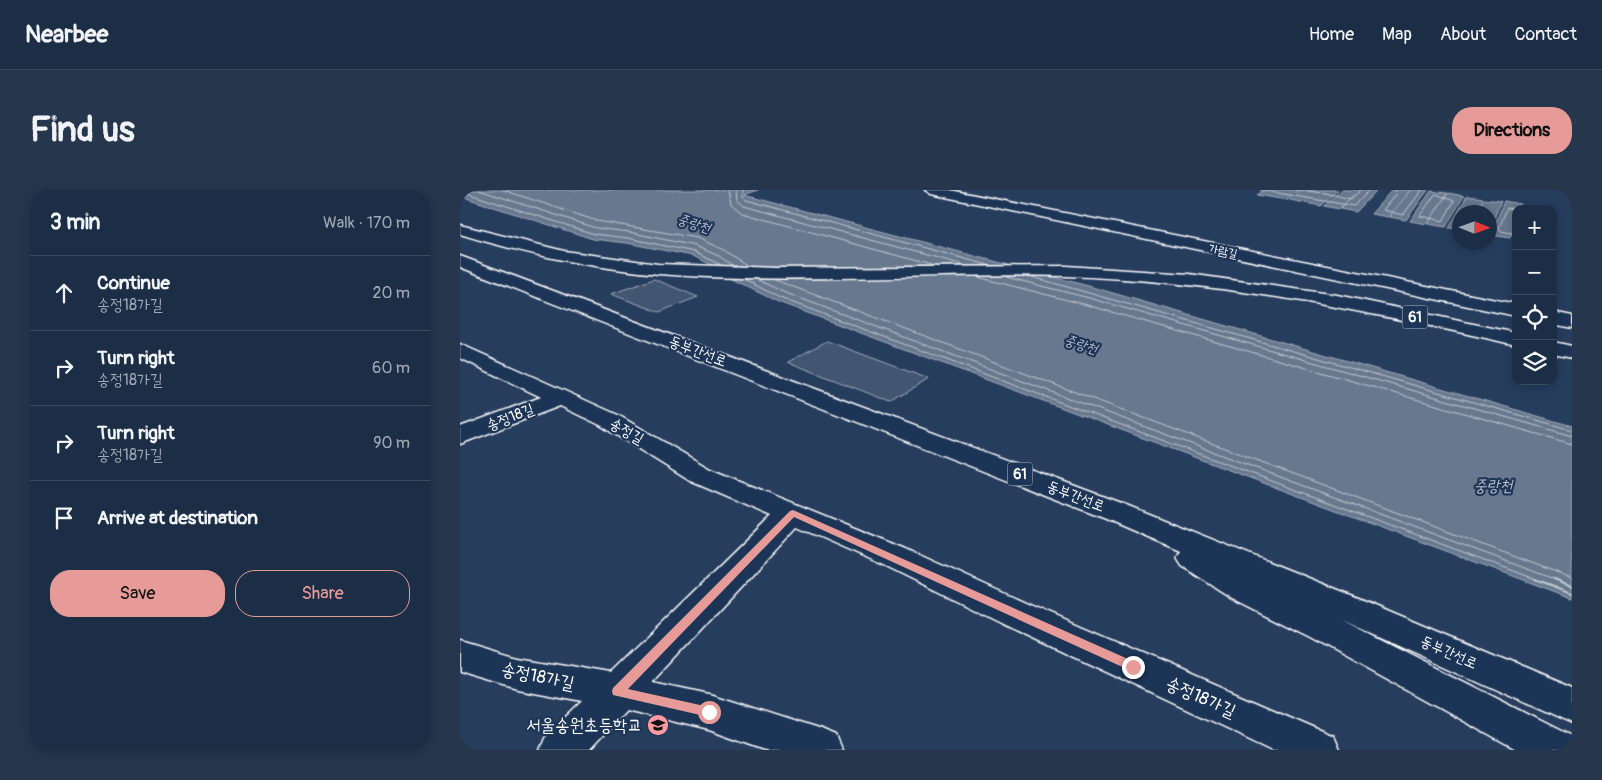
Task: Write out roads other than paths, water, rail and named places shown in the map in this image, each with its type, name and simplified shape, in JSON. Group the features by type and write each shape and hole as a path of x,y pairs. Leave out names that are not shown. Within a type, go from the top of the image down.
{"main road":[{"name":"가람길","path":"931,190 1512,309"},
{"path":"1149,221 1239,254"},
{"name":"61","path":"460,229 543,252 602,263 666,269 768,273 1065,271 1191,280 1313,296 1512,337"},
{"name":"동부간선로","path":"460,261 1116,512 1344,606 1572,706"},
{"path":"1557,319 1572,322"},
{"path":"1557,343 1572,346"},
{"path":"1557,349 1572,352"},
{"name":"송정길","path":"460,350 609,420 700,474 793,513"},
{"name":"송정18길","path":"471,432 559,398"},
{"path":"460,412 471,432"},
{"path":"1116,512 1244,589 1323,627 1556,750"},
{"path":"561,750 793,513"},
{"name":"송정18가길","path":"793,513 1318,750"},
{"name":"송정18가길","path":"460,656 517,673 617,691 709,712 821,750"}],"water":[{"name":"중랑천","path":"460,190 758,190 744,195 1092,287 1572,426 1572,598 778,302 729,278 714,266 693,256 627,243 593,239 460,196"},
{"path":"1264,190 1299,190 1287,200 1257,195"},
{"path":"1302,190 1338,190 1321,206 1290,200"},
{"path":"1341,190 1377,190 1356,212 1340,209 1354,194 1339,209 1324,206"},
{"path":"1392,190 1410,190 1388,217 1371,214"},
{"path":"1411,190 1428,190 1406,220 1389,217"},
{"path":"1431,191 1447,193 1427,224 1410,221"},
{"path":"1448,193 1464,196 1459,205 1452,205 1452,217 1446,227 1428,224"},
{"path":"1467,196 1483,198 1480,205 1462,205"},
{"path":"1484,199 1501,201 1497,211 1497,205 1481,205"},
{"path":"1504,201 1521,204 1512,205 1512,232 1510,238 1497,236 1497,219"}],"place":[{"name":"서울송원초등학교","path":"658,725"}]}
